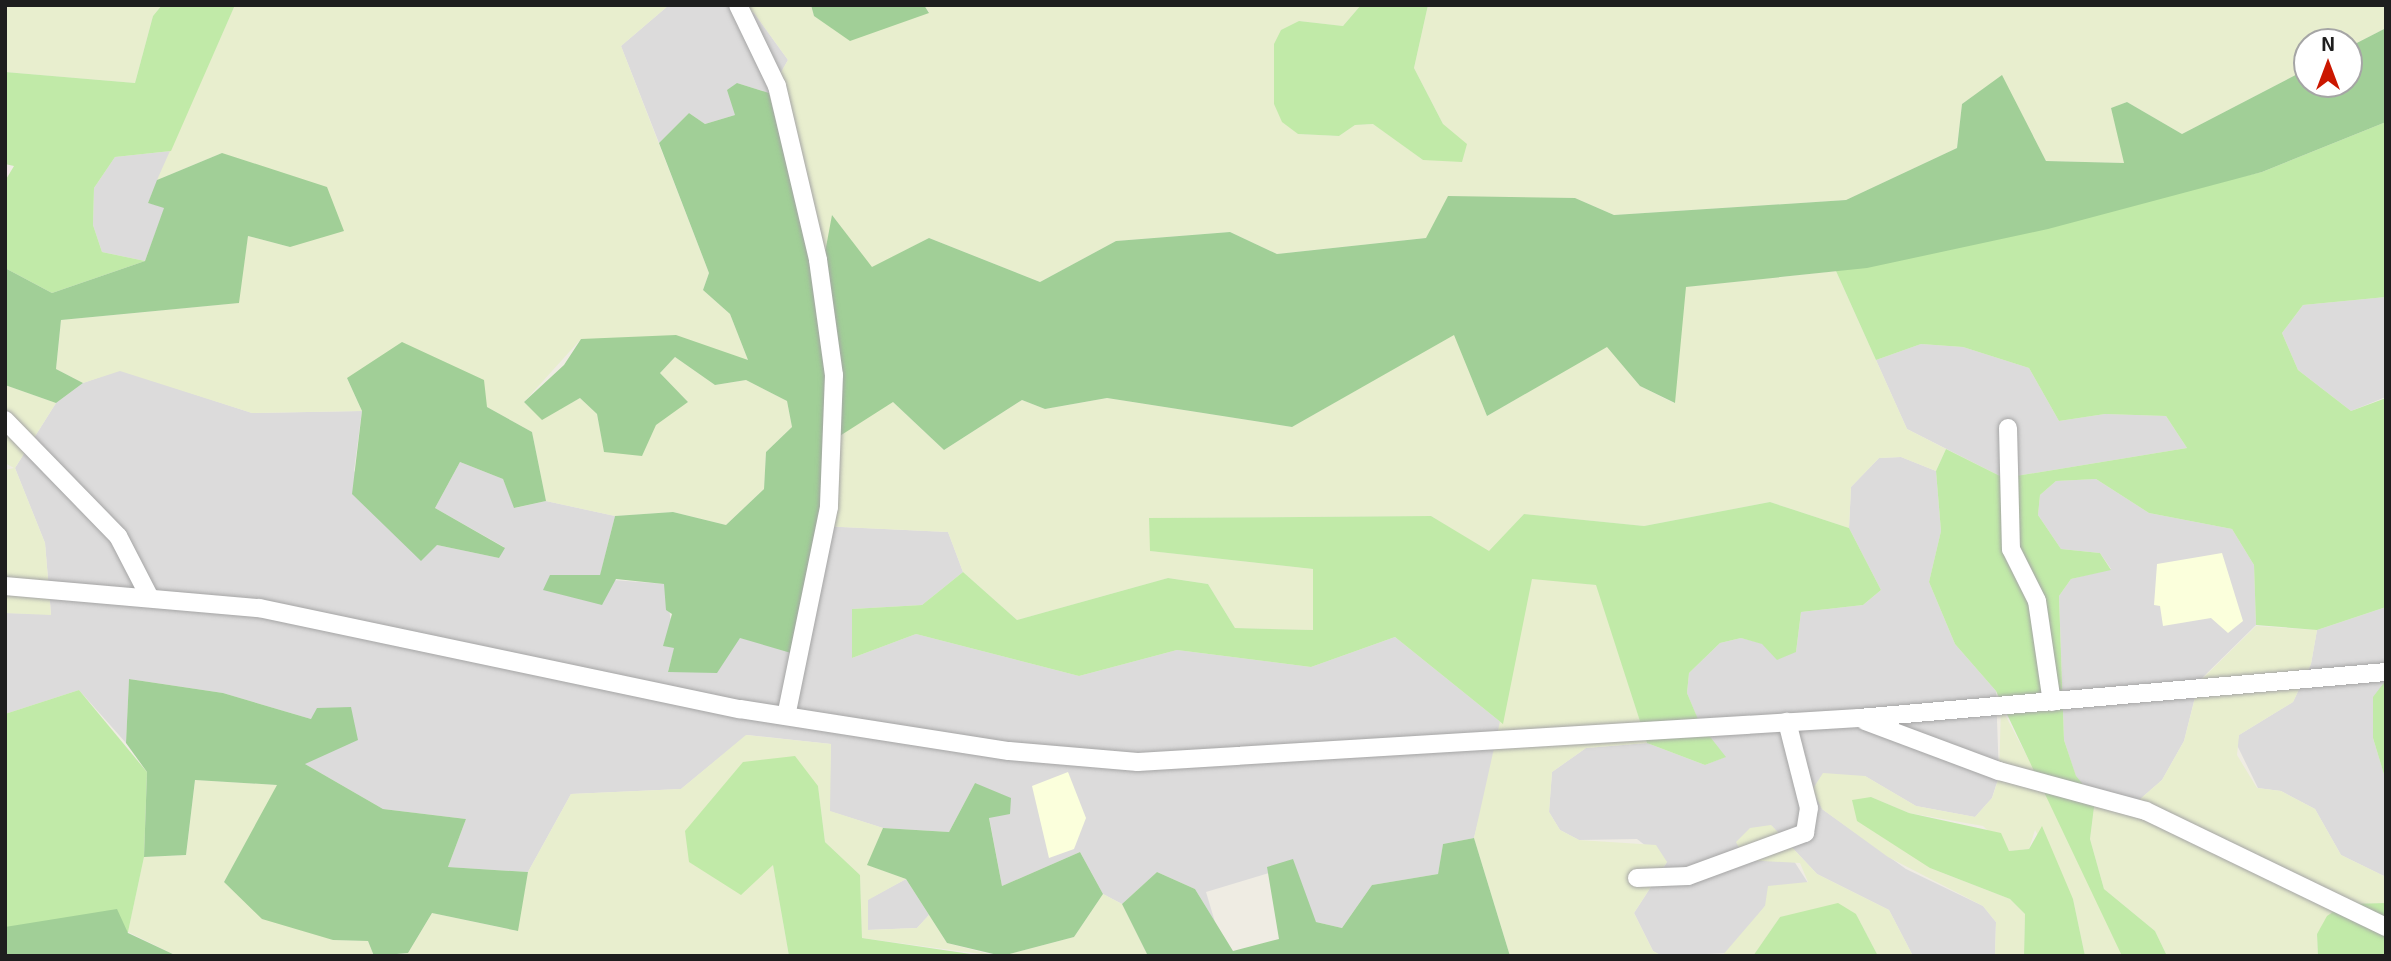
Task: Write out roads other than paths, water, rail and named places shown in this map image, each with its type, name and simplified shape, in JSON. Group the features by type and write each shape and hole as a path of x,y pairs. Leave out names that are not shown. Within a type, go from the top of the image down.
{"street":[{"path":"738,5 777,86 818,260 834,375 830,507 786,716"},
{"path":"5,420 118,536 149,596"},
{"path":"2008,428 2011,548 2037,601 2052,702"},
{"path":"5,586 149,596 292,614 786,716 1009,751 1164,763 1859,718 2386,672"},
{"path":"1859,718 2000,771 2146,811 2386,927"},
{"path":"1637,878 1688,876 1805,833 1809,808 1787,723"}]}
